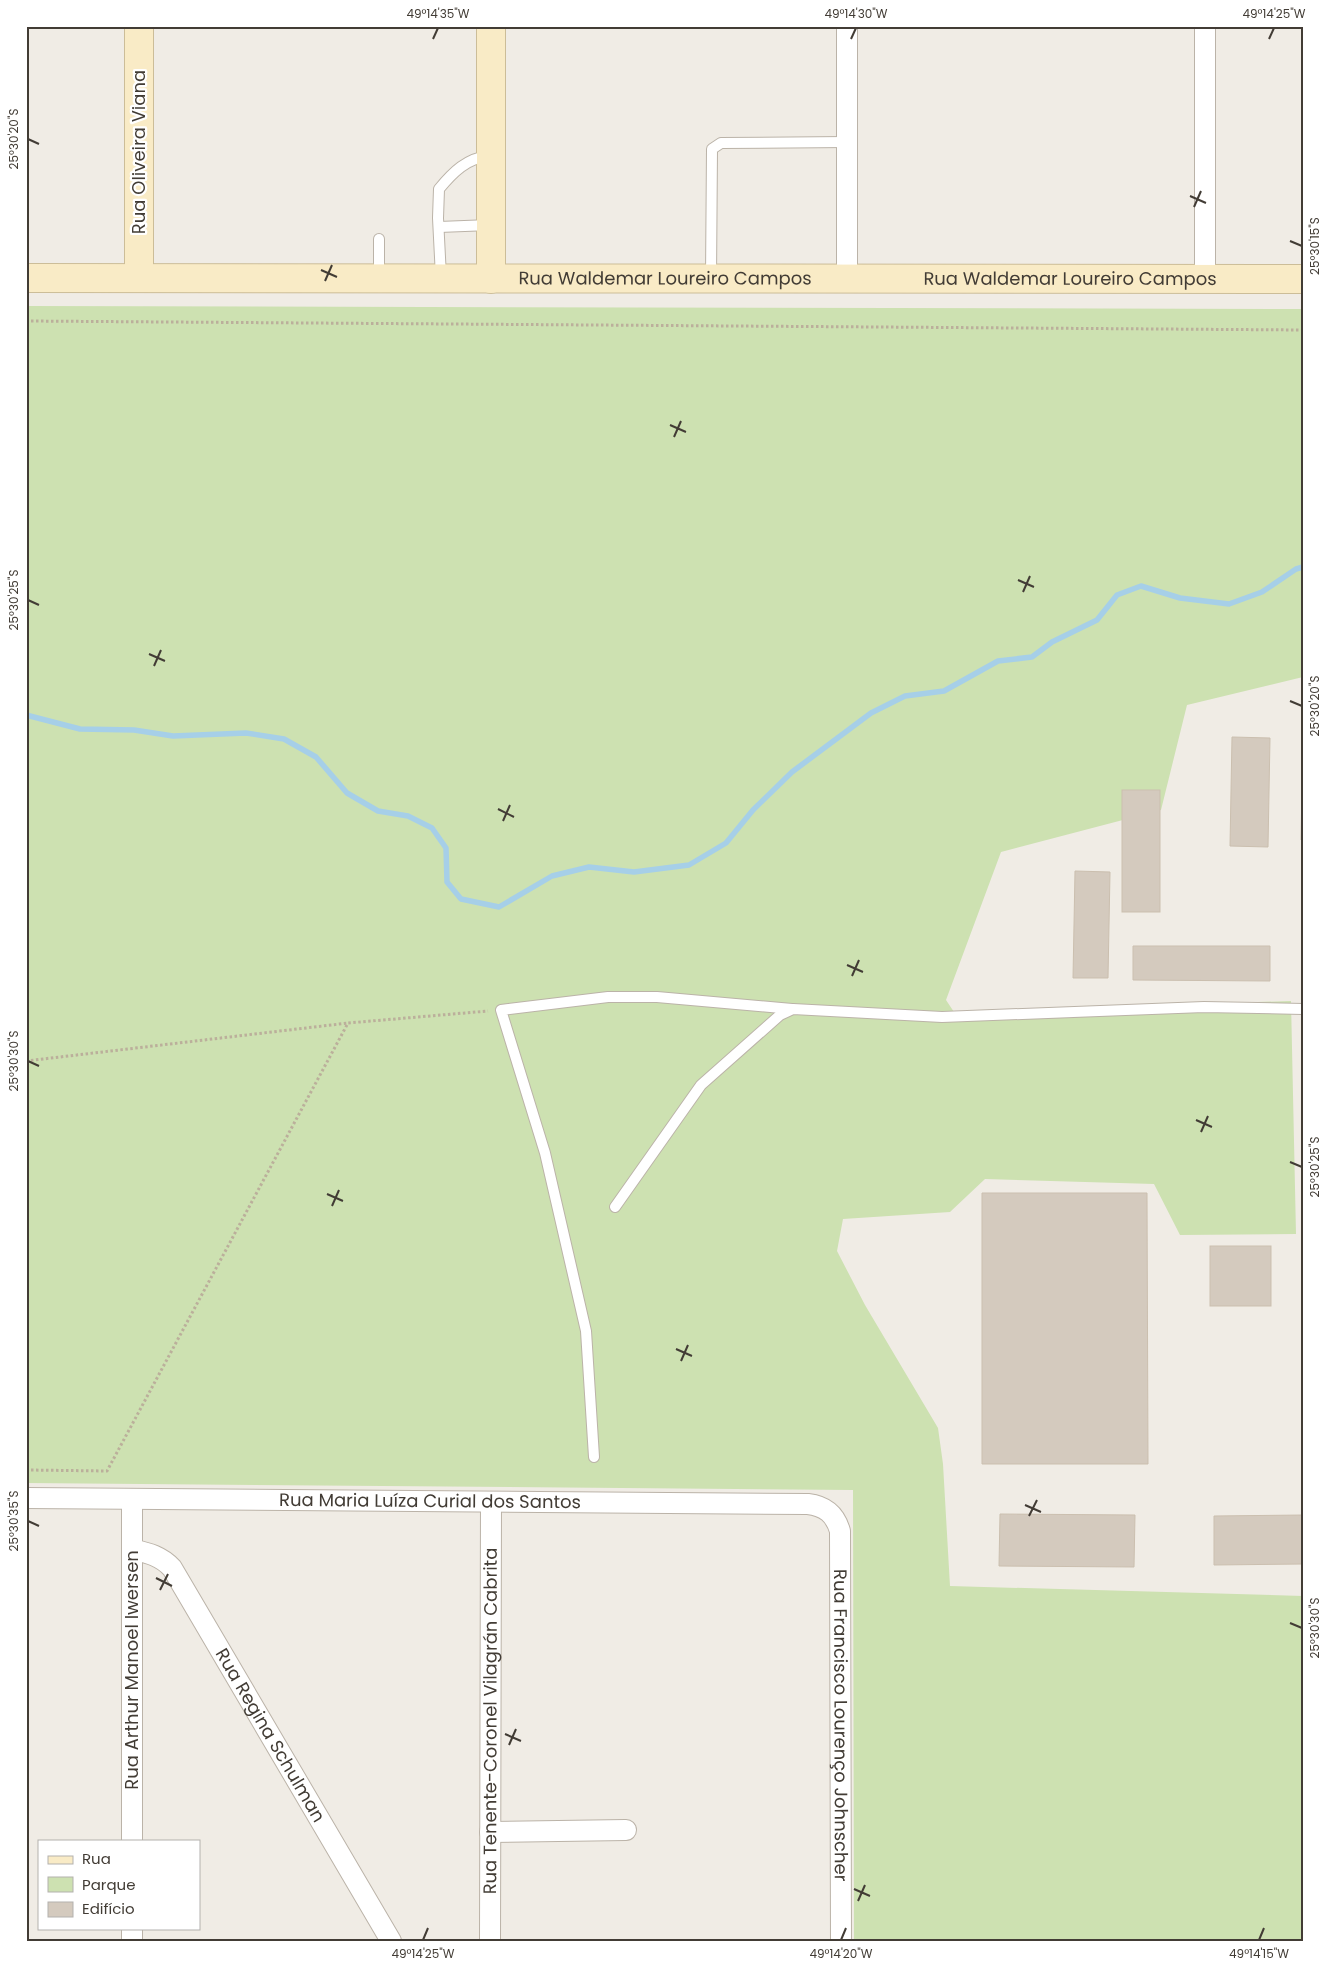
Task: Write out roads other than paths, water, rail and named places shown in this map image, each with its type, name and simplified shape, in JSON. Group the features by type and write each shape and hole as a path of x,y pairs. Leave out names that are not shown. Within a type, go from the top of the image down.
{"main road":[{"name":"Rua Oliveira Viana","path":"138,26 139,278"},
{"path":"491,26 491,278"},
{"name":"Rua Waldemar Loureiro Campos","path":"26,278 1303,279"}],"street":[{"path":"846,279 847,26"},
{"path":"1205,26 1205,279"},
{"name":"Rua Maria Luíza Curial dos Santos","path":"26,1498 808,1504 823,1508 831,1513"},
{"name":"Rua Arthur Manoel Iwersen","path":"132,1499 132,1840"},
{"name":"Rua Tenente-Coronel Vilagrán Cabrita","path":"490,1941 491,1502"},
{"name":"Rua Francisco Lourenço Johnscher","path":"831,1513 837,1521 840,1531 841,1941"},
{"name":"Rua Regina Schulman","path":"132,1548 156,1555 165,1560 172,1568 391,1941"},
{"path":"490,1832 626,1830"}],"lane":[{"path":"711,279 712,149 721,143 847,142"},
{"path":"440,278 435,221 439,189 462,166 472,160 491,156"},
{"path":"435,221 491,225"},
{"path":"379,239 379,278"},
{"path":"594,1457 586,1331 545,1153 501,1010 608,997 657,997 793,1009 942,1017 1204,1008 1303,1009"},
{"path":"615,1207 701,1085 780,1015 793,1009"}],"waterway":[{"path":"26,715 80,729 134,730 173,736 246,733 284,739 316,757 347,793 378,811 408,816 432,828 446,848 447,882 461,899 499,907 552,876 589,867 634,872 689,865 726,843 753,810 792,772 871,713 905,696 944,691 998,661 1032,657 1052,642 1097,620 1117,595 1141,586 1180,598 1229,604 1262,592 1296,569 1303,567"}]}
